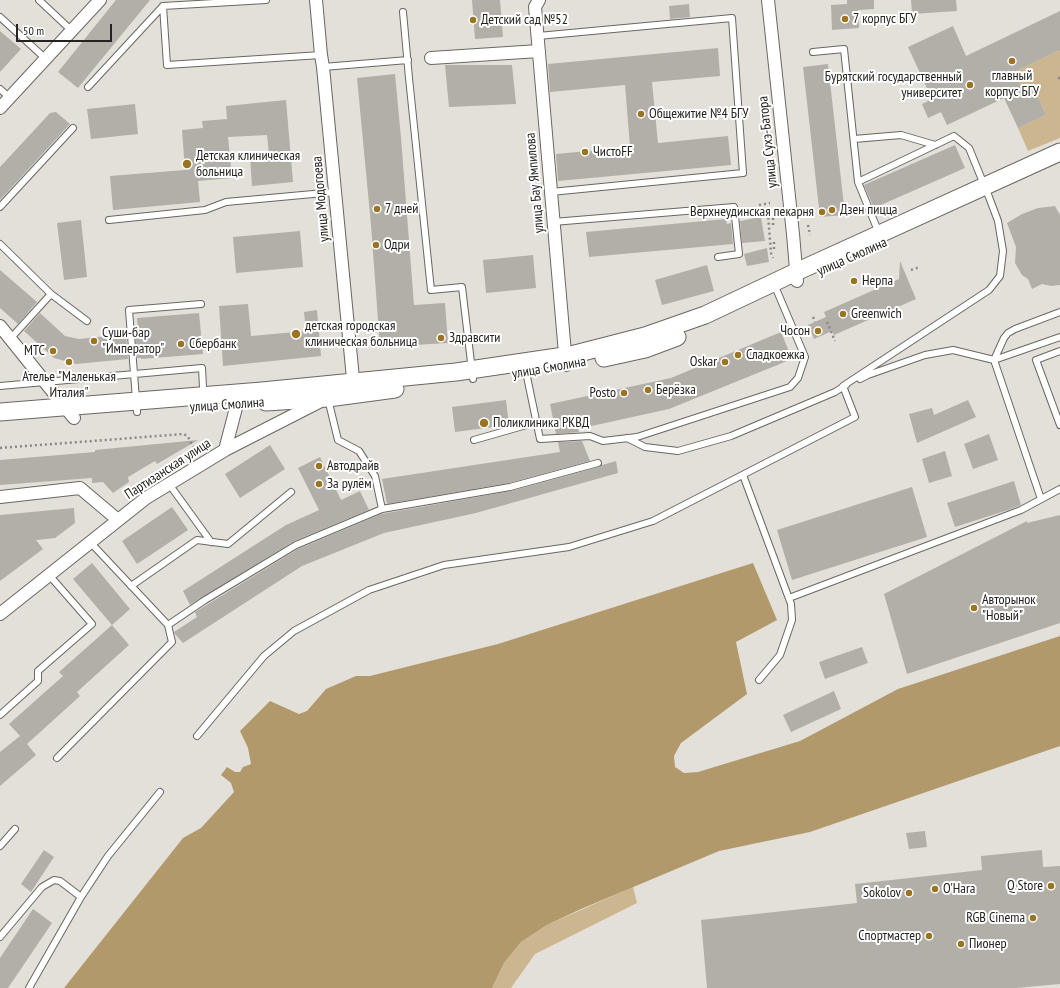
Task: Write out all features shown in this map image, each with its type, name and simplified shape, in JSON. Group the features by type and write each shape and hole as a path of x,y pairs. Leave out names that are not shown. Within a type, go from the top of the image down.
{"main road":[{"path":"987,191 1060,152"},
{"name":"улица Смолина","path":"0,423 69,412 203,401 237,404 328,398 354,388 473,374 526,372 566,360 645,349 720,319 777,291 797,277 987,191 1060,164"},
{"path":"473,374 566,360 645,336 705,315 797,277"},
{"path":"203,401 354,388"},
{"path":"0,412 69,412"}],"street":[{"path":"0,108 100,0"},
{"name":"улица Модогоева","path":"316,0 354,388"},
{"name":"улица Бау Ямпилова","path":"539,0 535,7 566,360"},
{"name":"улица Сухэ-Батора","path":"768,0 797,277"},
{"path":"431,58 539,51"},
{"path":"0,326 69,412"},
{"name":"Партизанская улица","path":"0,614 146,498 225,450 328,398"},
{"path":"225,450 237,404"},
{"path":"0,497 80,488 118,520"}],"lane":[{"path":"39,0 72,31"},
{"path":"88,87 164,6 266,0"},
{"path":"164,6 167,65 321,54"},
{"path":"404,12 431,290 462,287 473,374"},
{"path":"0,17 46,59"},
{"path":"538,36 732,18 743,173 551,192"},
{"path":"812,52 844,49 858,182 881,239"},
{"path":"323,67 408,60"},
{"path":"0,89 10,98"},
{"path":"0,207 73,128"},
{"path":"854,139 901,135 935,145"},
{"path":"627,438 645,447 678,451 731,436 835,392 989,290 1000,276 1003,251 998,220 969,148 954,136 858,182"},
{"path":"109,220 205,210 226,202 335,192"},
{"path":"553,222 734,207 739,254 718,257"},
{"path":"0,244 51,294 88,321"},
{"path":"526,372 540,440 590,436 603,441 637,437 790,387 798,378 805,357 777,291"},
{"path":"10,339 51,294"},
{"path":"137,407 129,310 202,304"},
{"path":"1041,499 994,360 1004,338 1008,333 1060,312"},
{"path":"843,386 868,375 925,355 953,350 994,360 1060,337"},
{"path":"1060,351 1036,360 1060,425"},
{"path":"0,386 202,368 203,401"},
{"path":"197,736 264,656 294,631 369,590 444,565 569,547 653,521 855,417 843,386"},
{"path":"328,398 338,440 359,451 375,476 382,509"},
{"path":"474,440 537,422"},
{"path":"168,625 205,600 296,546 382,509 510,487 598,463"},
{"path":"743,475 791,604 792,620 780,655 759,680"},
{"path":"169,484 211,542"},
{"path":"789,598 1021,510 1060,489"},
{"path":"131,586 197,540 228,544 291,492"},
{"path":"56,758 172,642 168,625 90,542"},
{"path":"0,715 38,681 38,671 92,624 49,575"},
{"path":"29,988 81,897 108,856 160,792"},
{"path":"0,846 15,829"},
{"path":"0,937 42,887 54,880 60,881 81,897"}],"path":[{"path":"759,205 770,204"},
{"path":"770,208 768,215 771,253 773,258"},
{"path":"772,218 774,226"},
{"path":"808,225 810,235"},
{"path":"774,240 774,249"},
{"path":"911,270 920,266"},
{"path":"812,316 815,322"},
{"path":"827,322 835,341"},
{"path":"0,448 184,434 188,437 195,450"}],"shaded area":[{"path":"1060,50 1060,138 1028,151 1018,128 1046,115 1035,90 1025,95 1014,72"},
{"path":"753,563 777,620 736,642 747,694 681,743 674,756 675,767 684,773 698,772 800,741 898,689 1060,636 1060,746 810,832 719,851 581,909 547,925 521,942 504,963 492,988 64,988 183,838 201,828 234,792 231,783 221,775 227,767 235,772 240,772 243,767 251,764 248,748 240,731 270,701 299,714 307,711 326,689 356,676 370,676 498,644"},
{"path":"633,887 637,903 535,954 511,988 492,988 504,963 521,942 547,925"}],"building":[{"path":"116,0 150,0 78,88 58,72"},
{"path":"472,0 500,0 503,37 475,39"},
{"name":"7 корпус БГУ","path":"847,0 874,0 874,9 858,10 859,28 832,30 831,5 847,4"},
{"path":"911,0 956,0 957,11 912,14"},
{"path":"689,4 690,17 670,19 669,6"},
{"path":"1060,11 1060,50 1014,72 1025,95 1035,90 1046,115 1018,128 1004,98 947,125 941,112 928,118 922,104 932,99 908,47 953,26 966,56"},
{"path":"0,31 21,49 0,72"},
{"name":"Общежитие №4 БГУ","path":"718,48 720,76 652,82 658,143 728,136 731,165 558,181 556,154 630,147 625,85 550,92 548,64"},
{"path":"828,64 845,215 820,217 803,67"},
{"path":"445,65 512,65 516,104 449,107"},
{"path":"395,74 414,305 445,303 448,343 380,347 371,225 357,78"},
{"path":"286,100 293,182 252,186 250,156 269,155 267,135 228,137 232,178 198,181 200,202 113,210 110,176 185,170 182,130 203,128 202,121 227,119 226,106"},
{"path":"135,104 138,134 91,139 87,109"},
{"path":"56,112 70,124 0,200 0,167 50,113"},
{"path":"955,145 965,168 874,208 864,185"},
{"path":"1055,206 1060,215 1060,285 1051,286 1042,284 1032,289 1028,279 1022,275 1015,263 1016,247 1007,223 1022,214 1038,208"},
{"path":"761,217 765,241 742,243 740,221"},
{"path":"726,219 727,224 731,223 733,244 589,257 586,232"},
{"path":"81,220 87,277 64,280 57,223"},
{"path":"300,231 303,267 236,273 233,237"},
{"path":"767,248 769,262 747,266 744,254"},
{"path":"533,255 536,288 486,293 483,260"},
{"path":"900,261 916,299 834,335 832,331 814,339 808,325 826,317 824,312 899,279"},
{"path":"707,265 714,291 662,305 655,280"},
{"path":"0,270 37,302 18,324 0,308"},
{"name":"детская городская клиническая больница","path":"248,304 251,336 306,331 304,312 317,310 321,356 223,366 219,306"},
{"path":"40,313 65,336 79,339 126,334 128,359 76,364 54,358 24,331"},
{"path":"199,313 203,354 141,359 137,358 135,333 138,333 137,318"},
{"path":"781,332 792,359 669,409 578,429 579,432 556,434 550,404 671,378"},
{"path":"506,400 509,425 455,432 452,407"},
{"path":"968,400 976,417 917,443 909,414 932,408 934,415"},
{"path":"989,434 998,460 973,469 964,444"},
{"path":"198,440 157,464 155,461 128,477 129,482 113,493 103,482 92,483 92,478 0,485 0,460 95,452 95,450"},
{"path":"582,441 590,461 509,483 387,504 382,479 560,452 558,442"},
{"path":"270,445 285,469 240,498 225,474"},
{"path":"945,451 952,476 929,483 922,459"},
{"path":"320,457 341,500 360,491 369,510 294,541 190,605 183,591 286,525 319,510 298,468"},
{"path":"616,461 618,473 476,513 384,533 302,566 183,643 174,632 197,617 195,612 298,549 381,514 511,491"},
{"path":"1014,481 1021,505 955,527 947,503"},
{"path":"912,487 927,537 792,580 777,530"},
{"path":"172,507 188,530 137,564 122,541"},
{"path":"74,508 75,523 55,538 36,540 43,549 0,581 0,515"},
{"name":"Авторынок \"Новый\"","path":"1060,515 1060,623 907,674 884,594 1027,521 1027,523"},
{"path":"92,563 130,609 112,625 73,579"},
{"path":"112,625 129,645 77,692 80,696 27,744 36,755 0,786 0,752 20,736 9,724 63,676 59,672"},
{"path":"862,647 868,663 825,679 819,662"},
{"path":"834,691 841,709 791,732 783,715"},
{"path":"925,831 927,847 909,849 906,833"},
{"path":"44,850 54,857 31,892 21,884"},
{"name":"Пионер","path":"1042,850 1043,867 1060,866 1060,984 1016,988 707,988 701,920 857,903 855,884 982,870 981,856"},
{"path":"33,909 52,923 8,988 0,988 0,958"}],"place":[{"name":"7 корпус БГУ","path":"845,19"},
{"name":"Детский сад №52","path":"473,20"},
{"name":"главный корпус БГУ","path":"1012,61"},
{"name":"Бурятский государственный университет","path":"970,85"},
{"name":"Общежитие №4 БГУ","path":"641,114"},
{"name":"ЧистоFF","path":"585,152"},
{"name":"Детская клиническая больница","path":"187,164"},
{"name":"7 дней","path":"377,209"},
{"name":"Дзен пицца","path":"832,210"},
{"name":"Верхнеудинская пекарня","path":"822,212"},
{"name":"Одри","path":"376,245"},
{"name":"Нерпа","path":"854,281"},
{"name":"Greenwich","path":"843,314"},
{"name":"Чосон","path":"818,331"},
{"name":"детская городская клиническая больница","path":"296,334"},
{"name":"Здравсити","path":"441,338"},
{"name":"Суши-бар \"Император\"","path":"94,341"},
{"name":"Сбербанк","path":"181,344"},
{"name":"МТС","path":"53,351"},
{"name":"Сладкоежка","path":"738,355"},
{"name":"Ателье \"Маленькая Италия\"","path":"69,362"},
{"name":"Oskar","path":"725,362"},
{"name":"Берёзка","path":"648,390"},
{"name":"Posto","path":"624,393"},
{"name":"Поликлиника РКВД","path":"484,423"},
{"name":"Автодрайв","path":"319,466"},
{"name":"За рулём","path":"319,484"},
{"name":"Авторынок \"Новый\"","path":"974,608"},
{"name":"Q Store","path":"1051,886"},
{"name":"O'Hara","path":"935,889"},
{"name":"Sokolov","path":"909,893"},
{"name":"RGB Cinema","path":"1033,918"},
{"name":"Спортмастер","path":"929,936"},
{"name":"Пионер","path":"961,944"}]}
